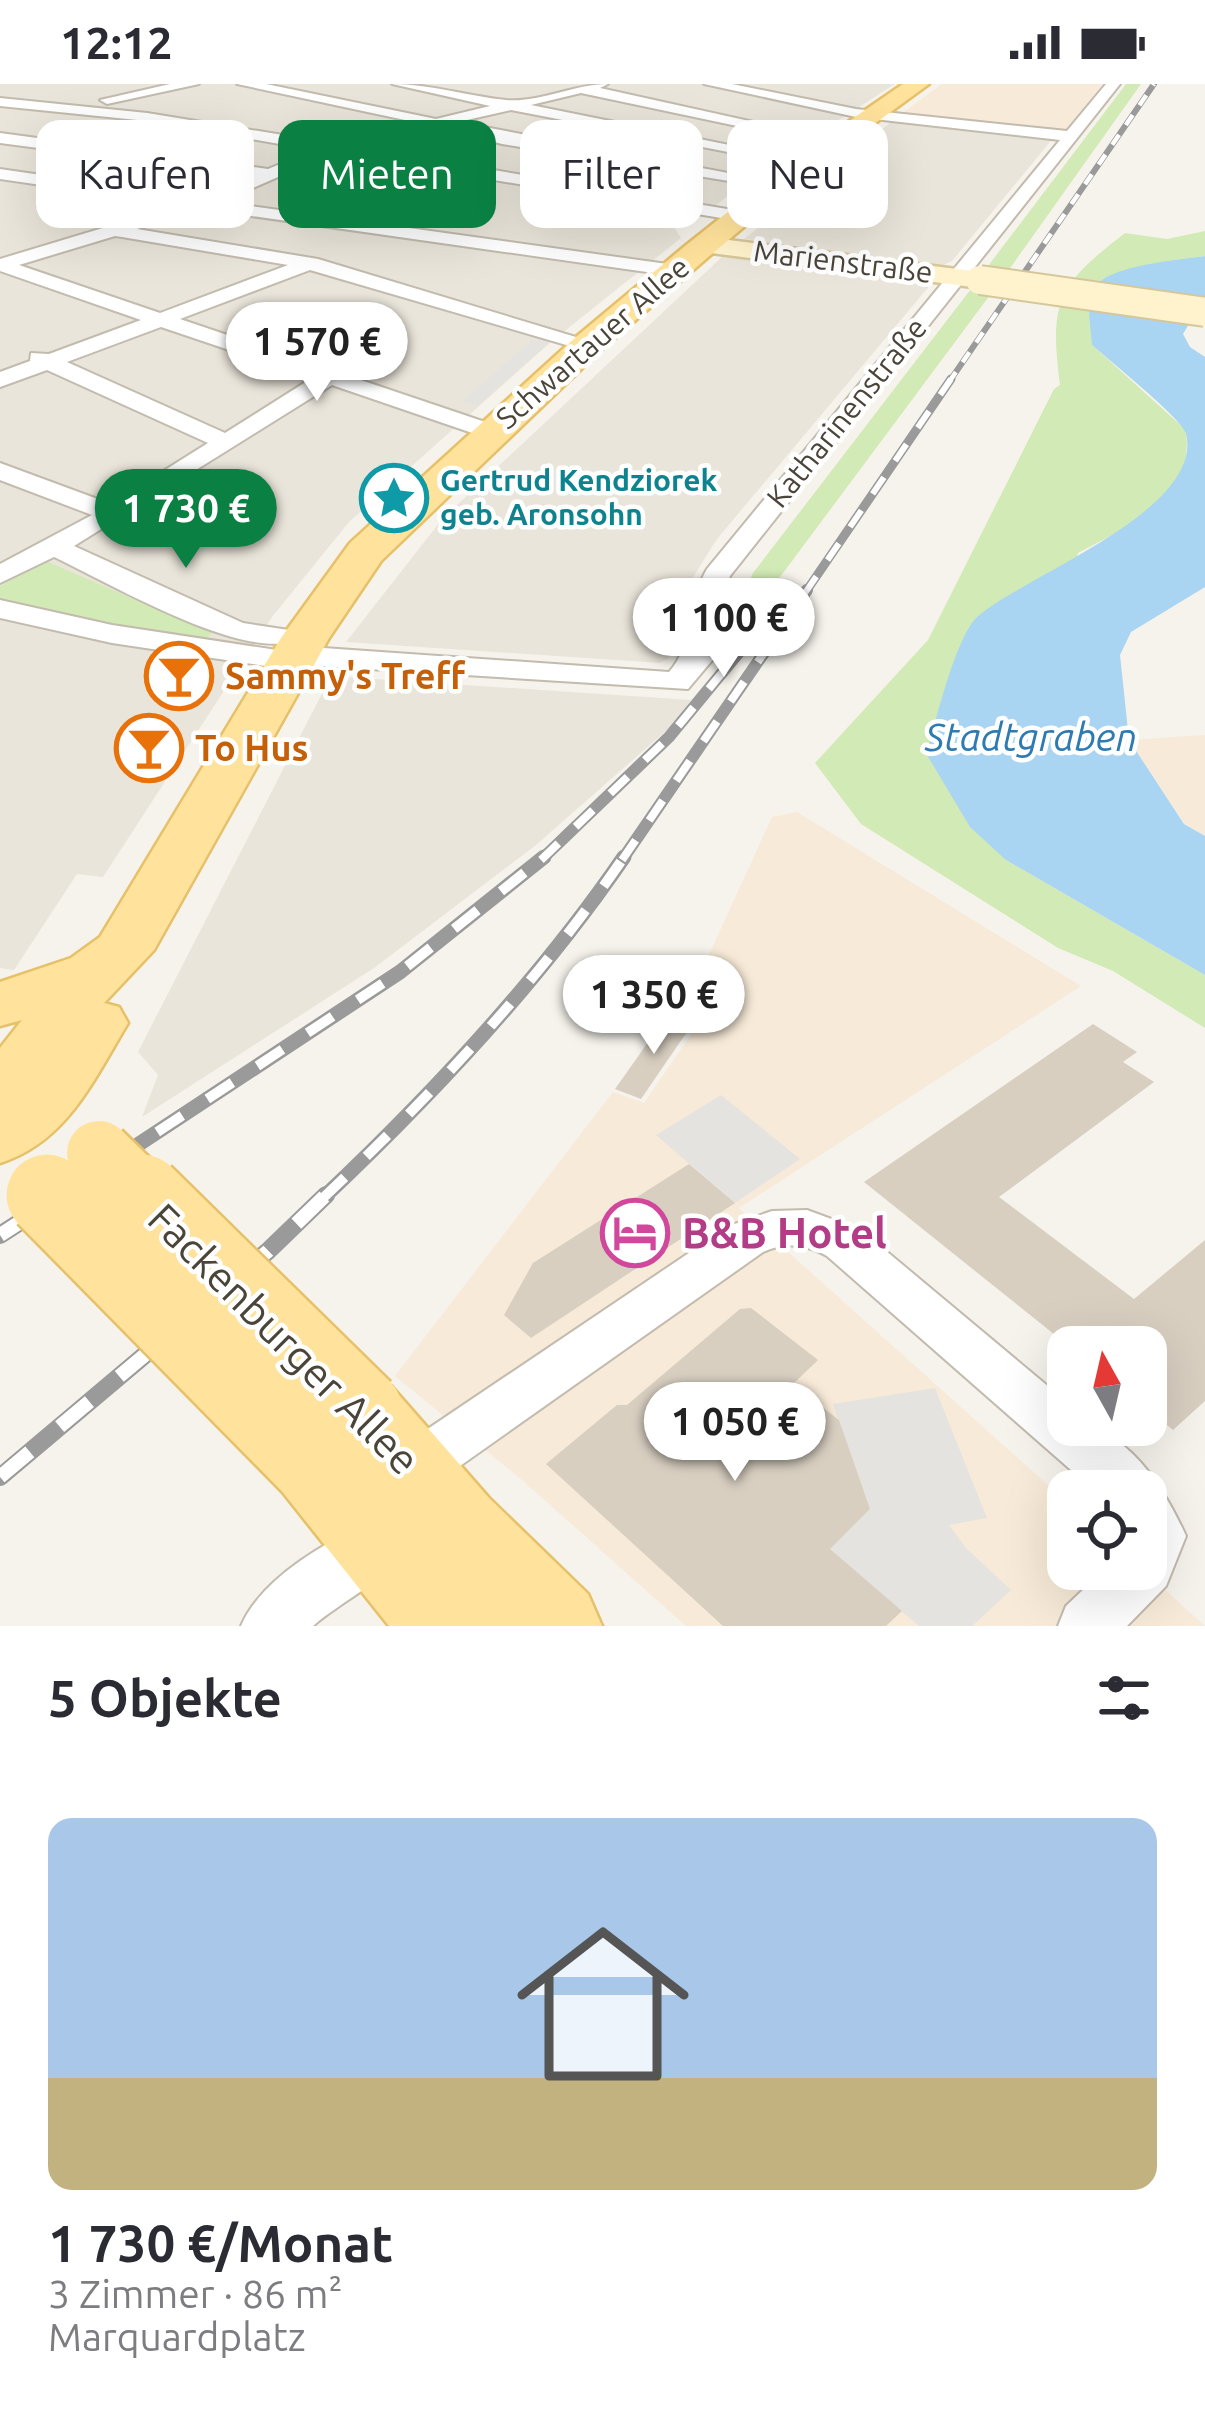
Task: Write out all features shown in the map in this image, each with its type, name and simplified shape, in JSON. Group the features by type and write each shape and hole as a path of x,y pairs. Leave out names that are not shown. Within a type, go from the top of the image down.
{"main road":[{"name":"Schwartauer Allee","path":"867,120 918,84"},
{"name":"Schwartauer Allee","path":"25,1120 108,962 298,652 365,552 587,344 727,226"},
{"name":"Marienstraße","path":"705,244 1205,312"},
{"path":"0,1005 108,962"},
{"name":"Fackenburger Allee","path":"25,1120 367,1471 458,1526 556,1626"},
{"name":"Fackenburger Allee","path":"367,1471 447,1626"}],"street":[{"path":"0,120 192,84"},
{"path":"244,84 428,120"},
{"path":"399,84 727,147"},
{"path":"556,84 730,120"},
{"path":"446,120 601,84"},
{"path":"712,84 873,116 1070,136"},
{"name":"Katharinenstraße","path":"298,652 677,682 700,657 702,613 717,575 969,279 1112,84"},
{"path":"147,117 210,92"},
{"path":"0,102 147,117 278,139"},
{"path":"496,137 727,176"},
{"path":"0,138 265,173"},
{"path":"254,178 278,168"},
{"path":"0,174 36,179"},
{"path":"496,176 727,214"},
{"path":"254,211 675,270"},
{"path":"0,265 122,228"},
{"path":"112,231 310,264 587,344"},
{"path":"0,380 399,232"},
{"path":"0,265 491,432"},
{"path":"0,353 47,362 226,442"},
{"path":"0,575 113,514 329,377"},
{"path":"0,470 113,514"},
{"path":"55,547 228,641"},
{"path":"0,609 298,652"},
{"path":"270,1626 323,1580 367,1471 746,1239 783,1224 826,1233 844,1244 1109,1470"},
{"path":"1087,1626 1116,1590"}],"shaded area":[{"path":"0,84 895,84 839,120 727,120 727,197 712,208 703,206 703,120 520,120 520,228 675,228 681,238 551,342 349,522 272,617 103,877 77,874 14,970 0,968"},
{"path":"942,84 1102,84 1065,132 898,116"},
{"path":"888,124 1054,137 952,261 939,267 744,239 758,228 888,228"},
{"path":"722,257 931,284 717,539 677,603 669,658 660,663 346,642 443,518"},
{"path":"532,340 549,342 479,405 461,402"},
{"path":"331,676 691,700 676,722 536,845 374,968 142,1117 158,1075 138,1052"},
{"path":"1205,735 1205,836 1185,824 1129,740"},
{"path":"797,812 1081,986 739,1208 1047,1484 1047,1590 1165,1590 1205,1626 686,1626 522,1480 395,1376 613,1092 644,1103 699,1023 675,1012 697,981 772,817"},
{"path":"721,1095 800,1159 735,1203 656,1135"},
{"path":"935,1388 987,1518 949,1525 1011,1590 972,1626 919,1626 829,1549 870,1509 833,1404"}],"green space":[{"path":"1126,84 1141,84 1008,271 982,274"},
{"path":"1205,231 1205,256 1171,261 1092,345 1186,430 1186,454 1180,475 1155,507 1078,553 1006,860 1205,975 1205,1028 1113,971 1058,948 861,824 815,763 928,640 1060,385 1058,313 1072,282 1125,233 1167,239"},
{"path":"974,285 993,291 728,647 733,618 753,573"},
{"path":"46,561 212,633 204,640 72,620 0,601 0,586"}],"water":[{"name":"Stadtgraben","path":"1205,256 1205,297 1183,334 1190,347 1205,357 1205,587 1131,632 1120,655 1129,740 1184,824 1205,836 1205,975 1006,860 970,827 927,755 954,662 977,617 1140,515 1168,489 1184,462 1186,433 1181,425 1092,345 1089,307 1095,287 1115,273"}],"building":[{"path":"668,1014 693,1023 641,1099 615,1089"},
{"path":"1093,1024 1137,1052 1123,1062 1154,1082 999,1197 1134,1299 1205,1240 1205,1401 1173,1430 1167,1425 1167,1326 1047,1329 864,1182"},
{"name":"B&B Hotel","path":"689,1164 735,1203 531,1338 504,1315 533,1263"},
{"path":"751,1308 818,1360 793,1384 839,1420 870,1509 830,1549 902,1611 886,1626 723,1626 546,1464 617,1405 627,1405 740,1309"}],"railway":[{"path":"949,382 1154,84"},
{"path":"805,593 951,379"},
{"path":"622,860 807,590"},
{"path":"541,860 669,737 745,645"},
{"path":"57,1198 400,972 544,857"},
{"path":"323,1198 482,1035 624,857"},
{"path":"0,1235 62,1195"},
{"path":"0,1477 268,1251 326,1195"}],"place":[{"name":"Gertrud Kendziorek geb. Aronsohn","path":"394,498"},
{"name":"Sammy's Treff","path":"179,676"},
{"name":"To Hus","path":"149,748"},
{"name":"B&B Hotel","path":"635,1233"}]}
